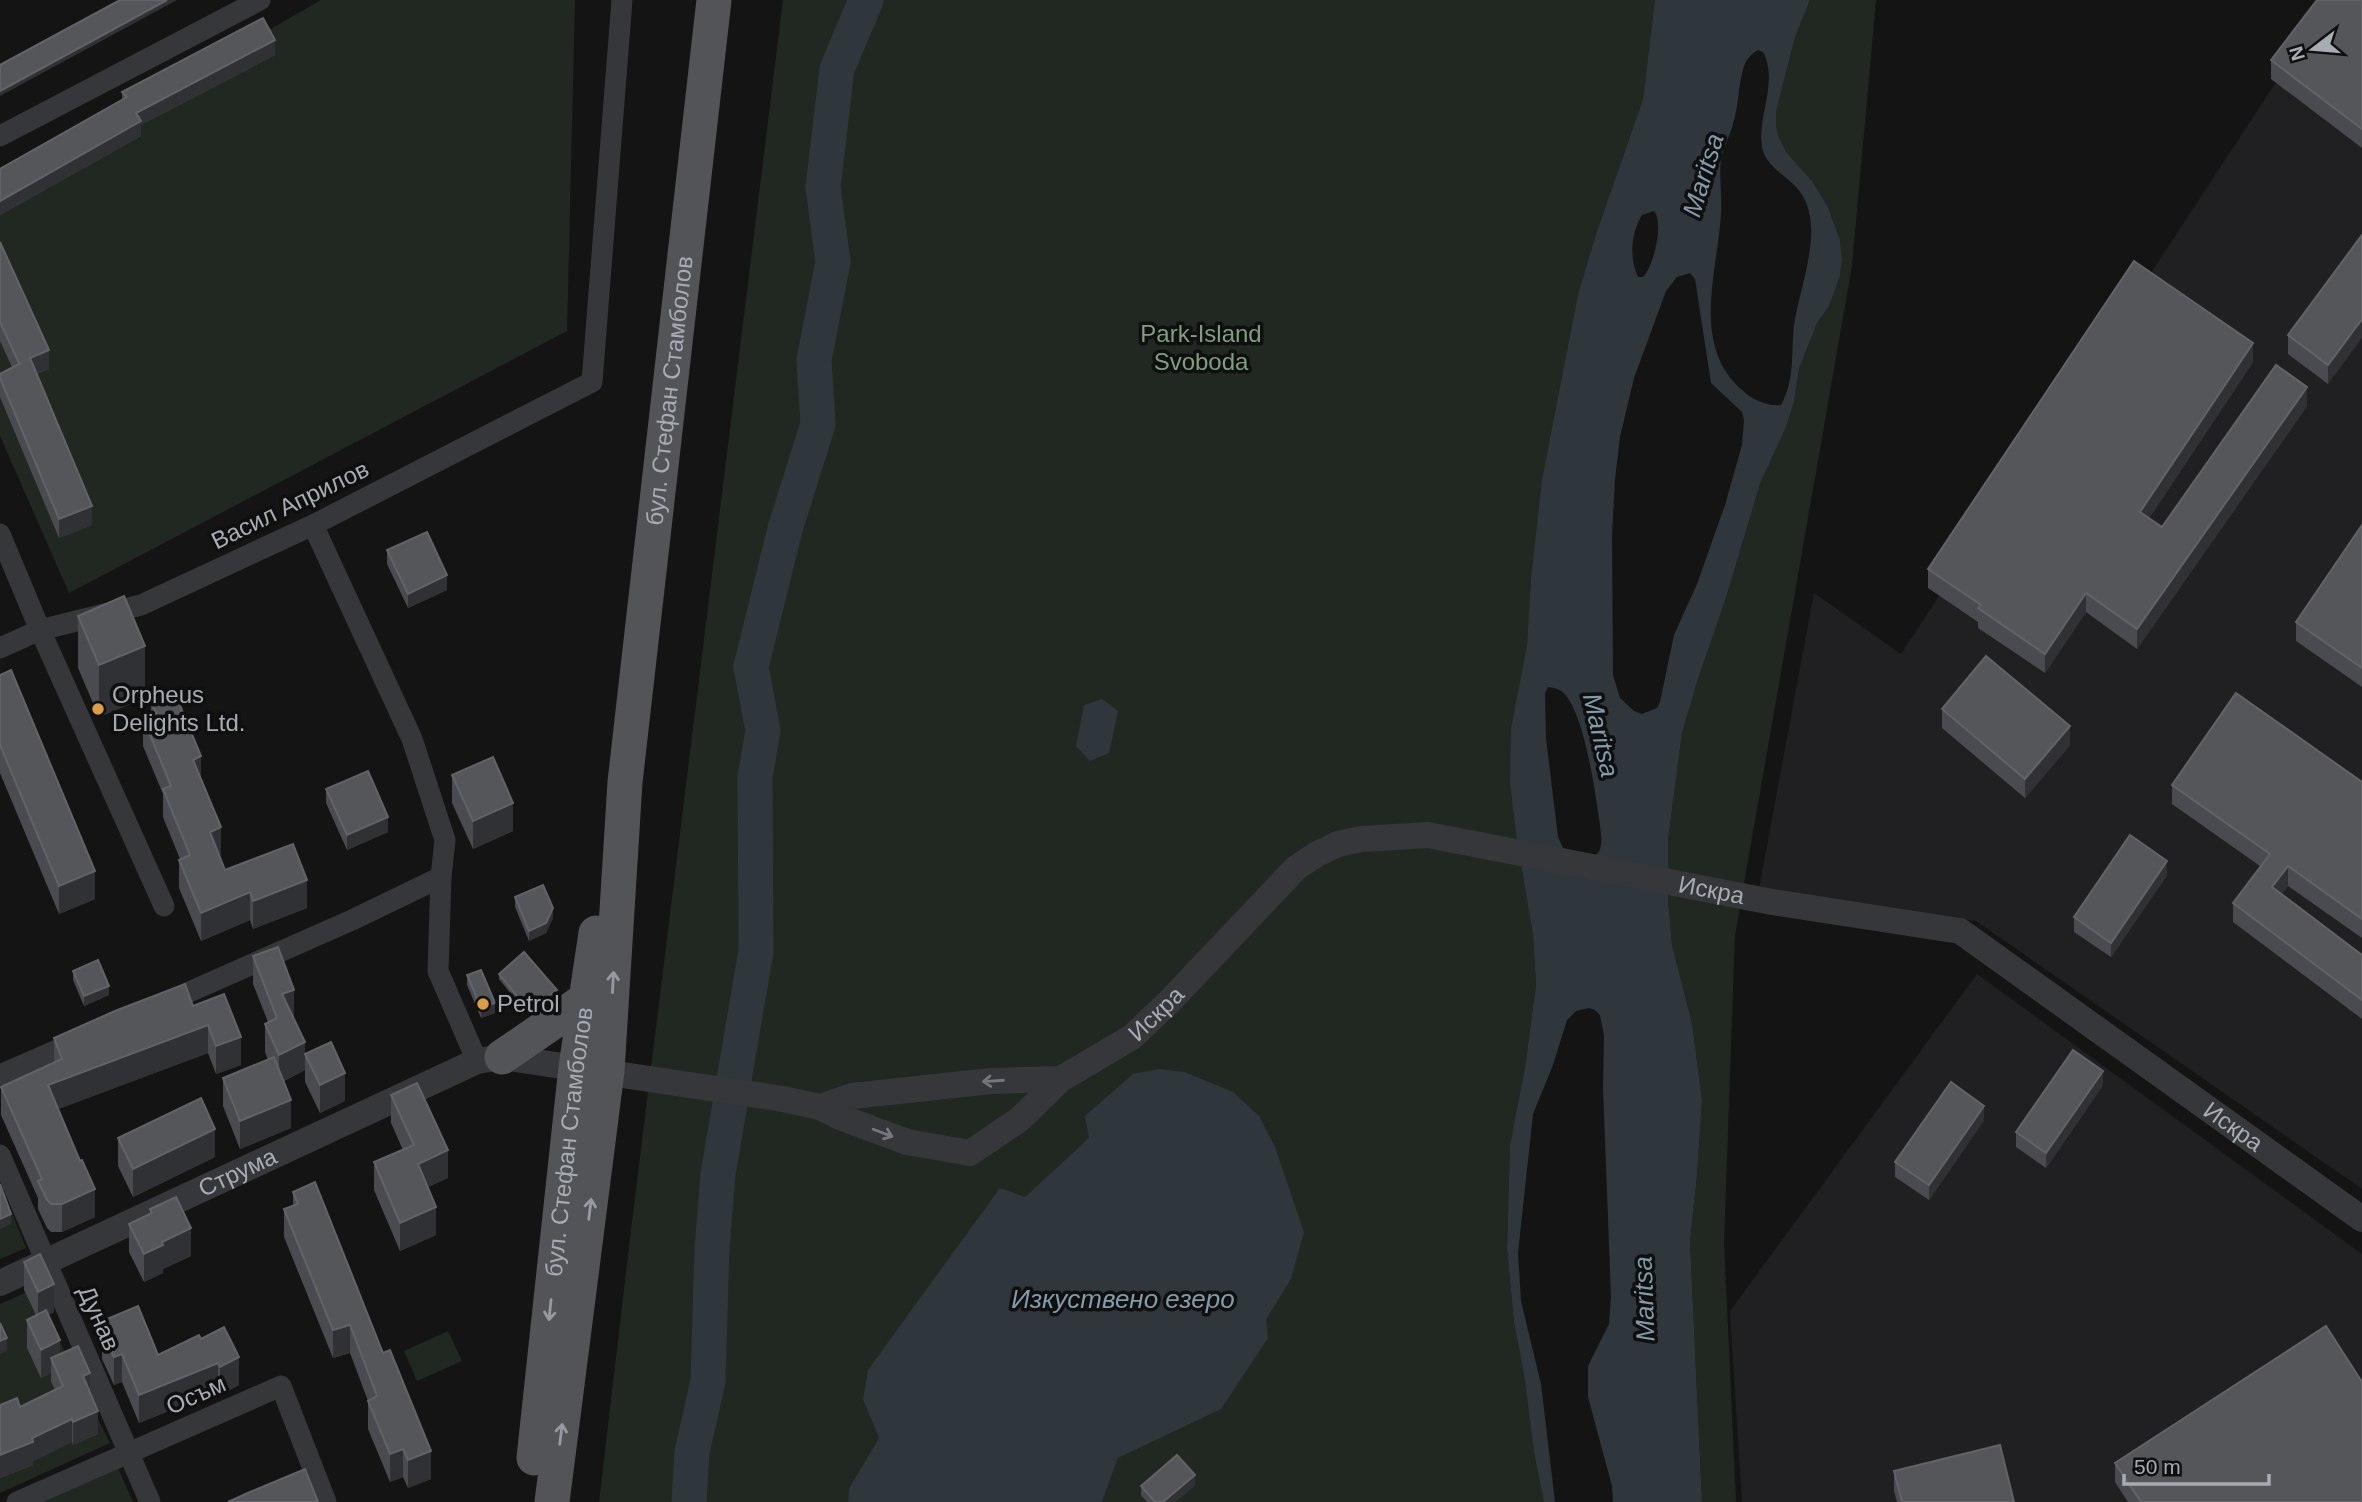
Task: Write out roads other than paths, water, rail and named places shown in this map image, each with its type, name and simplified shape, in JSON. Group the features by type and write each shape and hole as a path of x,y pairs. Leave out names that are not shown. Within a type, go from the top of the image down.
{"main road":[{"name":"бул. Стефан Стамболов","path":"552,1502 607,1072 625,782 714,0"},
{"name":"бул. Стефан Стамболов","path":"529,1502 607,1072 585,1000 625,782"},
{"path":"489,1059 585,1000"}],"street":[{"path":"0,135 260,0"},
{"name":"Васил Априлов","path":"0,648 40,631 141,606 313,525 592,382 622,0"},
{"path":"313,525 412,739 445,840 438,971 489,1059"},
{"path":"0,534 40,631 164,906"},
{"name":"Искра","path":"489,1059 607,1072 783,1099 820,1107 907,1142 970,1153 1020,1119 1061,1079 1132,1037 1296,868 1338,844 1362,839 1428,835 1772,902 1960,931 2362,1219"},
{"path":"138,1014 352,920 441,877"},
{"path":"0,1075 100,1031"},
{"name":"Струма","path":"0,1283 489,1059"},
{"path":"820,1107 852,1096 991,1081 1061,1079"},
{"name":"Дунав","path":"0,1155 150,1502"},
{"name":"Осъм","path":"17,1502 281,1386 326,1502"}],"water":[{"name":"Maritsa","path":"1655,0 1810,0 1795,37 1776,112 1776,125 1786,152 1812,181 1828,207 1840,240 1842,259 1840,276 1829,306 1817,323 1799,369 1794,402 1786,427 1760,484 1726,598 1698,679 1682,733 1668,840 1668,899 1672,945 1692,1023 1702,1100 1690,1241 1702,1502 1613,1502 1612,1486 1588,1397 1588,1366 1609,1324 1611,1297 1603,1087 1604,1035 1600,1015 1589,1008 1576,1011 1567,1020 1553,1065 1533,1114 1518,1253 1521,1301 1541,1384 1555,1502 1544,1502 1514,1323 1507,1249 1510,1145 1525,1067 1536,985 1533,935 1510,782 1511,729 1527,646 1542,479 1578,294 1643,99","holes":["1758,50 1763,52 1769,75 1761,135 1765,155 1800,192 1810,214 1808,263 1794,326 1789,386 1781,405 1760,402 1742,390 1726,372 1716,352 1712,330 1711,306 1721,213 1721,159 1735,117 1744,66","1654,211 1658,234 1651,264 1643,277 1638,277 1632,246 1642,215","1690,273 1695,279 1711,383 1742,412 1742,445 1725,505 1697,584 1674,635 1660,702 1657,708 1642,714 1634,711 1620,698 1613,675 1612,536 1615,479 1620,437 1634,378 1666,291 1677,277","1548,687 1563,693 1574,709 1579,723 1589,758 1600,825 1601,845 1596,855 1564,850 1558,837 1546,738 1545,693"]},
{"path":"1102,699 1118,711 1109,753 1090,761 1076,746 1084,705"},
{"name":"Изкуствено езеро","path":"1159,1069 1184,1072 1233,1092 1259,1116 1275,1147 1304,1232 1291,1279 1266,1320 1268,1338 1221,1409 1118,1458 1102,1502 848,1502 849,1488 879,1438 863,1400 868,1370 1000,1188 1025,1197 1089,1138 1085,1116 1133,1074"}],"waterway":[{"path":"689,1502 692,1452 708,1381 712,1248 718,1174 756,951 755,777 763,731 751,667 785,529 818,424 814,360 833,262 823,187 837,69 866,0"}],"place":[{"name":"Orpheus Delights Ltd.","path":"98,709"},
{"name":"Petrol","path":"483,1004"}],"park label":[{"name":"Park-Island Svoboda","path":"1201,348"}]}
